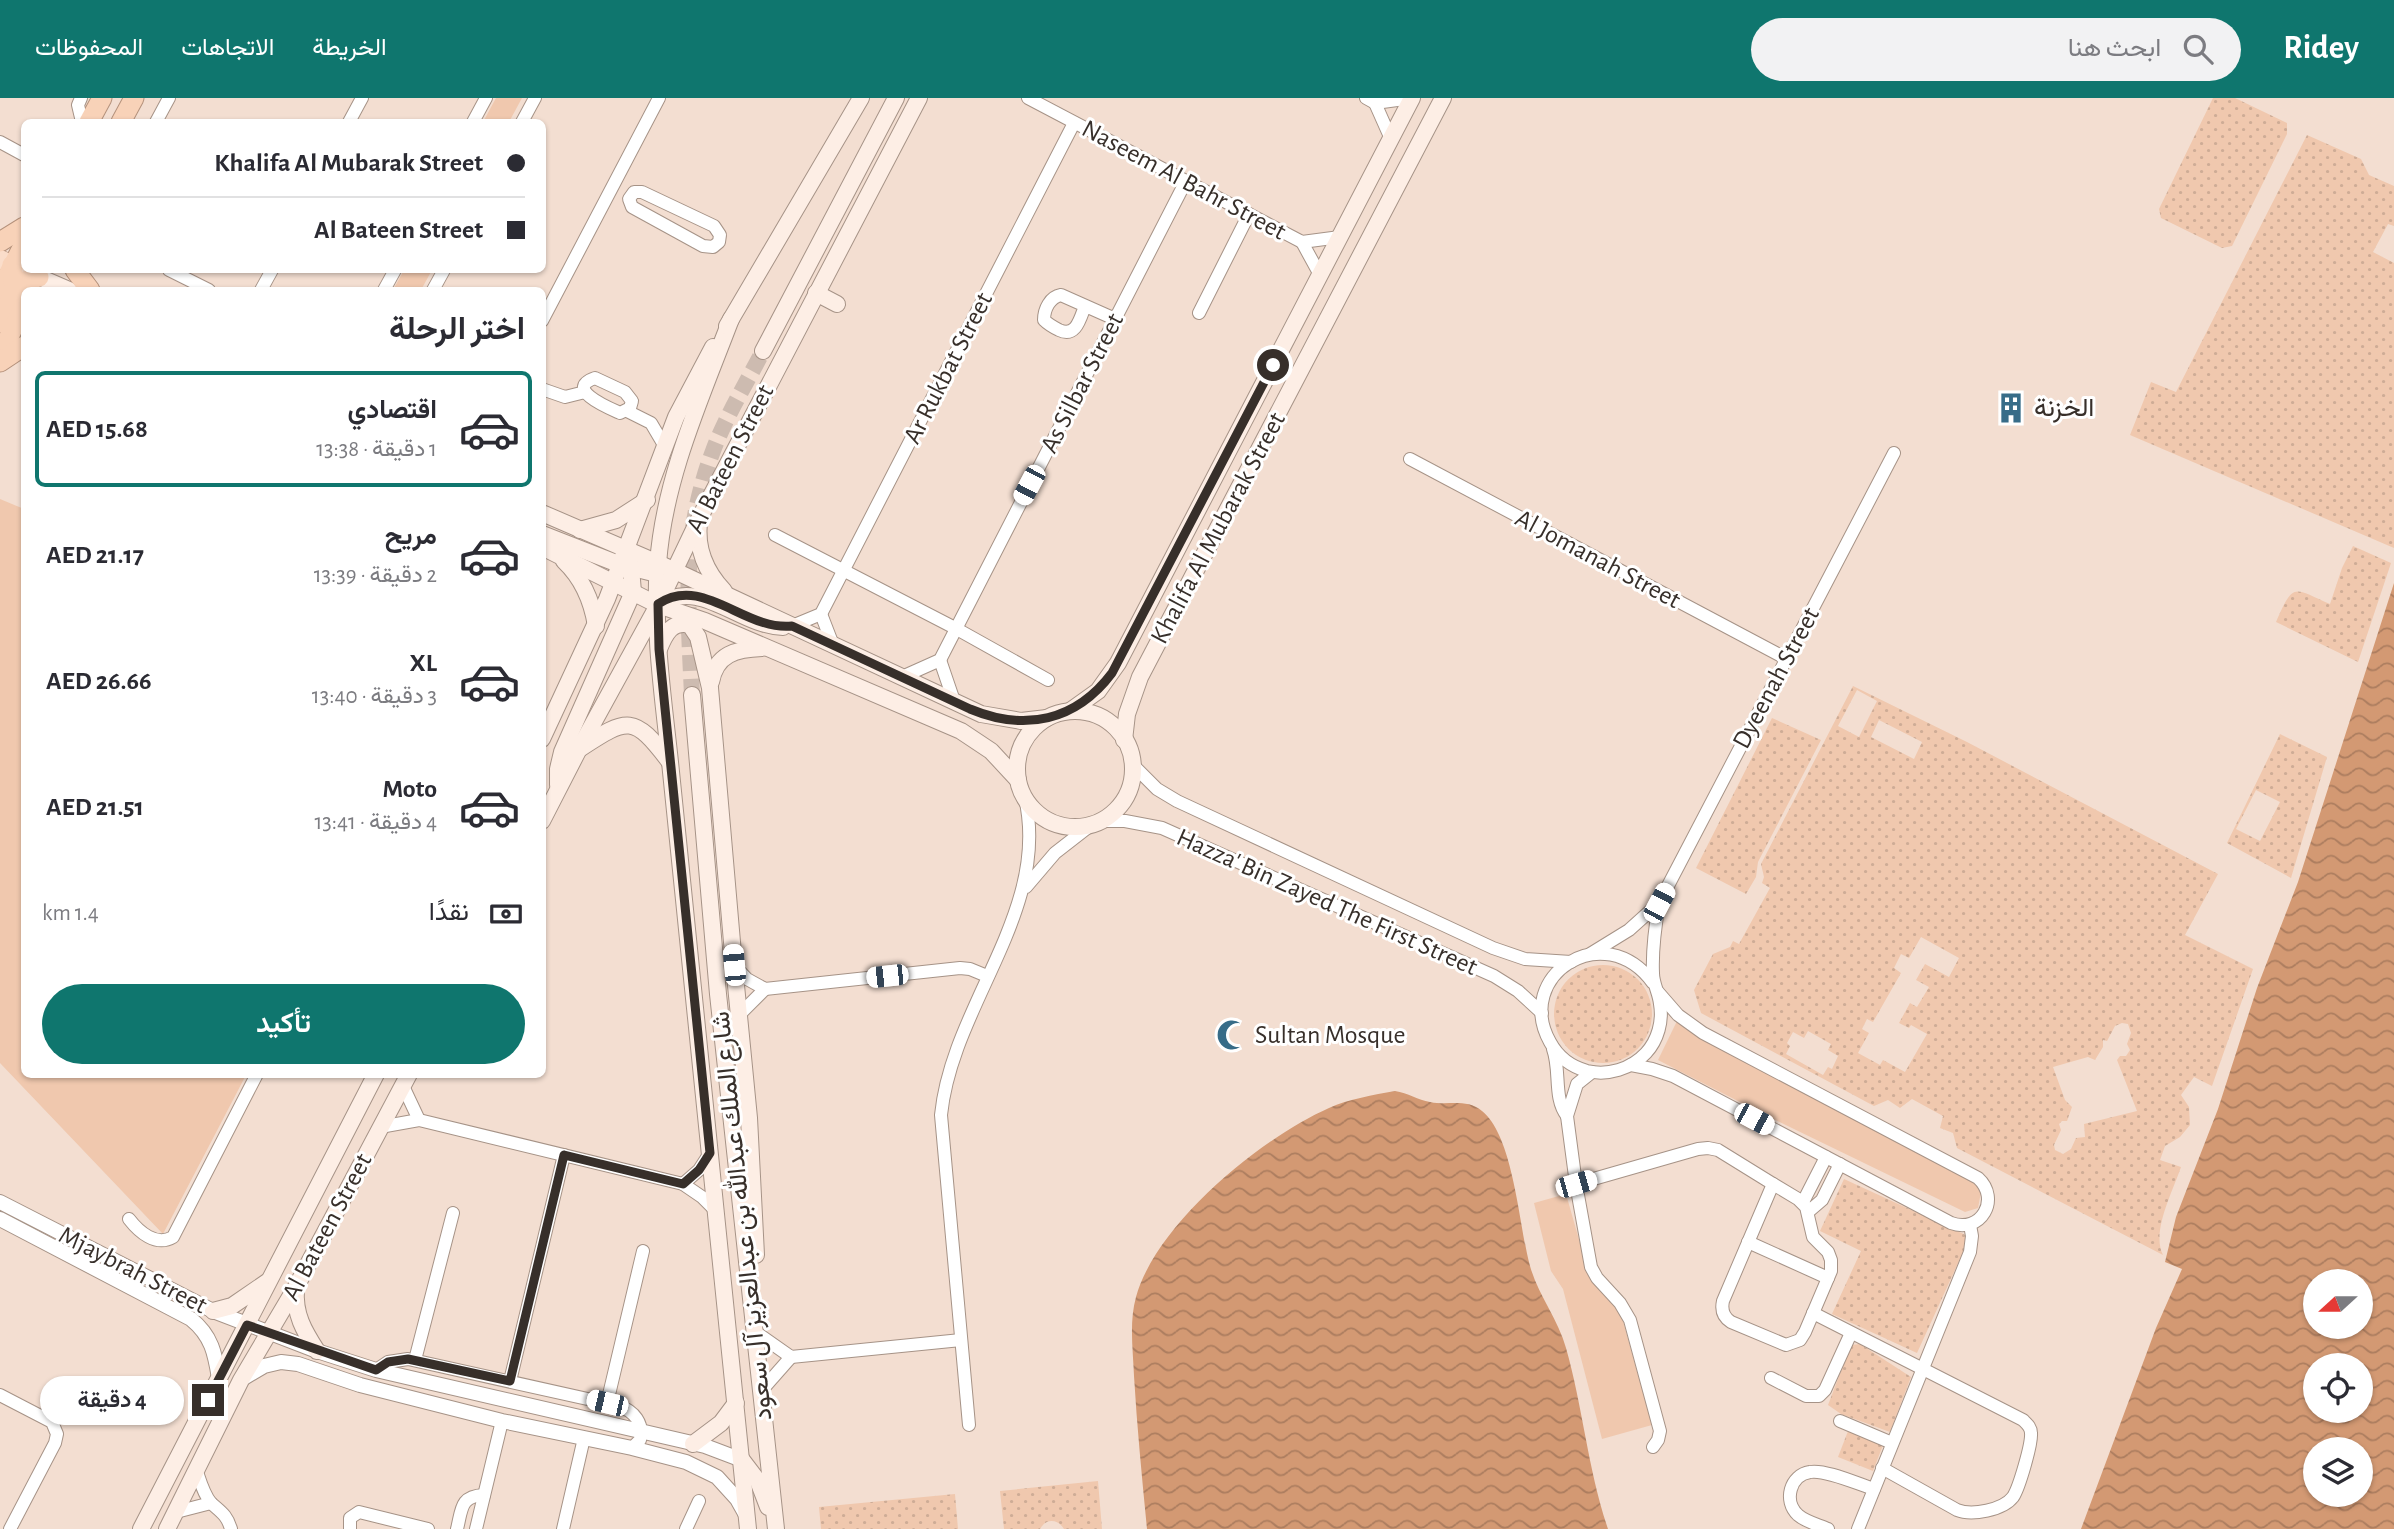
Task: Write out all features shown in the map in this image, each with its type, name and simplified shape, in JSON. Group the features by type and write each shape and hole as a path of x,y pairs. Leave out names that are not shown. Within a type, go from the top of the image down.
{"highway":[{"path":"91,119 102,98"},
{"path":"0,242 21,229"},
{"path":"0,355 21,264"},
{"path":"0,323 18,284"},
{"path":"0,362 21,348"}],"main road":[{"path":"558,791 558,769 562,752 629,570 647,500 676,417 700,369 861,98"},
{"name":"Al Bateen Street","path":"763,351 896,98"},
{"name":"Al Bateen Street","path":"546,814 658,604 663,569 700,517 919,98"},
{"name":"Khalifa Al Mubarak Street","path":"1070,711 1089,699 1112,673 1412,98"},
{"name":"Khalifa Al Mubarak Street","path":"1124,740 1127,714 1140,677 1443,98"},
{"path":"18,284 44,287"},
{"path":"816,293 837,304"},
{"path":"663,569 669,500 680,459 731,319"},
{"path":"580,530 616,520 647,500"},
{"path":"546,515 580,530 629,570 658,604 705,621 961,731 991,751 1018,780"},
{"path":"700,517 699,540 705,563 718,585 731,597"},
{"path":"546,536 629,570 663,569 731,597 981,714 1007,720 1047,718 1070,711 1101,718 1110,723 1124,740 1132,764 1130,787 1125,798 1119,807 1096,823 1079,827 1054,823 1032,808 1025,798 1018,780 1018,759 1025,740 1047,718"},
{"path":"547,549 614,581"},
{"path":"547,549 568,565 581,582 591,603 596,626"},
{"path":"546,731 596,626 614,581 629,570 663,569"},
{"path":"658,604 673,596 692,594 764,625 792,626"},
{"name":"شارع الملك عبدالله بن عبدالعزيز آل سعود","path":"658,604 659,649 670,762 748,1523"},
{"path":"659,649 667,633 675,625 690,625 698,637 710,688 753,1168 757,1292 754,1331"},
{"path":"710,688 714,670 729,653 768,648"},
{"name":"شارع الملك عبدالله بن عبدالعزيز آل سعود","path":"692,695 719,994 775,1529"},
{"path":"579,749 612,727 631,725 651,736 670,762"},
{"name":"Al Bateen Street","path":"141,1529 374,1078"},
{"name":"Al Bateen Street","path":"167,1529 241,1380 296,1287 406,1080"},
{"path":"213,1311 232,1306 270,1280"},
{"path":"296,1287 300,1322 318,1351"},
{"path":"693,1444 721,1423 736,1403"},
{"path":"742,1460 758,1482 775,1529"}],"street":[{"path":"81,98 78,105 81,119"},
{"path":"158,119 169,98"},
{"path":"351,119 362,98"},
{"path":"475,119 486,98"},
{"path":"524,119 535,98"},
{"path":"546,313 660,98"},
{"name":"Naseem Al Bahr Street","path":"1028,98 1303,242 1321,242 1340,237"},
{"path":"1391,139 1371,100 1412,98"},
{"name":"Ar Rukbat Street","path":"821,614 1074,123"},
{"path":"0,142 21,153"},
{"name":"As Silbar Street","path":"940,660 1186,181"},
{"path":"613,187 630,196"},
{"path":"640,191 714,226 720,235 719,242 713,247 703,247 632,207 630,196 640,191"},
{"path":"1199,313 1249,214"},
{"name":"Naseem Al Bahr Street","path":"1303,242 1320,275"},
{"path":"175,273 203,287"},
{"path":"1085,306 1115,319"},
{"path":"627,411 632,401 629,394 598,378 589,380 585,386 589,398 616,412 627,411 651,423 664,445"},
{"path":"546,390 565,397 585,392"},
{"path":"651,423 676,417"},
{"name":"Dyeenah Street","path":"1655,988 1653,942 1659,903 1894,453"},
{"name":"Al Jomanah Street","path":"1410,459 1787,659"},
{"path":"775,535 955,628 1048,680"},
{"path":"792,626 821,614 833,645"},
{"path":"902,677 940,660 954,701"},
{"name":"Hazza' Bin Zayed The First Street","path":"1132,764 1148,781 1177,802 1493,948 1536,961 1571,962"},
{"path":"969,1425 941,1115 947,1075 954,1055 1023,890 1030,841 1025,798"},
{"name":"Hazza' Bin Zayed The First Street","path":"1096,823 1125,821 1162,828 1494,976 1518,991 1542,1013"},
{"path":"1023,890 1055,853 1096,823"},
{"name":"Dyeenah Street","path":"1590,954 1629,930 1659,903"},
{"path":"1631,1065 1672,1076 1951,1223 1970,1225 1980,1219 1989,1203 1986,1186 1978,1178 1703,1033 1678,1015 1646,973 1626,958 1602,953 1590,954 1561,969 1547,989 1542,1013 1543,1025 1559,1069 1559,1101 1567,1116 1591,1267 1597,1278 1626,1311 1633,1329 1660,1432 1653,1447"},
{"path":"734,965 747,979 765,989 960,968 987,976"},
{"path":"1553,1047 1570,1063 1592,1072 1605,1073 1631,1065 1649,1050 1660,1028 1661,1004 1655,988"},
{"path":"740,1014 765,989"},
{"path":"1567,1116 1580,1080 1592,1072"},
{"path":"129,1219 140,1231 155,1239 166,1241 173,1237 255,1078"},
{"path":"406,1080 419,1120"},
{"path":"1559,1089 1574,1092"},
{"path":"380,1127 419,1120 683,1184 717,1212"},
{"path":"1576,1184 1703,1148 1718,1150 1805,1207"},
{"path":"683,1184 699,1170 710,1153"},
{"path":"510,1381 564,1155"},
{"path":"1773,1184 1723,1301 1722,1310 1731,1322 1786,1345 1796,1343 1803,1336 1831,1271 1828,1252 1813,1237 1805,1207 1826,1157"},
{"path":"1805,1207 1822,1200 1840,1164"},
{"name":"Mjaybrah Street","path":"0,1202 213,1311 318,1351 376,1370 719,1450 742,1460"},
{"path":"415,1360 453,1213"},
{"name":"Mjaybrah Street","path":"0,1219 191,1320 204,1331 213,1346 219,1378"},
{"path":"1860,1528 1970,1252 1970,1225"},
{"path":"1748,1242 1828,1278"},
{"path":"607,1403 643,1251"},
{"path":"1813,1313 2027,1423 2031,1433 2016,1493 2004,1504 1967,1513 1882,1468"},
{"path":"754,1331 791,1357 961,1340"},
{"path":"1771,1377 1806,1396 1819,1396 1825,1390 1851,1333"},
{"path":"311,1369 311,1361 318,1351"},
{"path":"761,1391 791,1357"},
{"path":"376,1370 394,1360 415,1360 607,1403 630,1411 638,1421 642,1432 638,1443 632,1448"},
{"path":"241,1380 274,1363 289,1362 372,1388 502,1422 632,1448 704,1469 727,1486 748,1523"},
{"path":"0,1395 48,1419 55,1425 58,1434 10,1529"},
{"path":"476,1529 502,1422 507,1413 521,1405"},
{"path":"1840,1421 1892,1443"},
{"path":"563,1529 584,1438"},
{"path":"197,1472 211,1503 226,1516 231,1529"},
{"path":"1828,1529 1800,1516 1792,1507 1791,1489 1797,1478 1808,1472 1820,1472 1874,1489"},
{"path":"457,1529 466,1500 471,1496 484,1495"},
{"path":"686,1529 699,1501"},
{"path":"176,1512 211,1503"},
{"path":"351,1529 350,1518 359,1512 428,1529"}],"shaded area":[{"path":"496,98 522,98 511,119 485,119"},
{"path":"2213,98 2235,98 2287,123 2287,134 2232,246 2222,248 2161,218 2159,209"},
{"path":"2307,135 2361,159 2369,175 2394,186 2394,226 2388,224 2373,252 2394,263 2394,548 2130,435 2151,382 2176,392"},
{"path":"402,273 430,273 423,287 395,287"},
{"path":"0,499 21,508 21,1078 244,1078 163,1234 0,1063"},
{"path":"2353,546 2391,563 2358,662 2276,622 2291,594 2296,592 2308,594 2330,604 2342,568"},
{"path":"1853,686 1967,742 2218,874 2185,935 2253,969 2212,1086 2194,1077 2181,1095 2189,1107 2190,1125 2180,1137 2165,1146 2160,1160 2181,1167 2161,1223 2160,1246 2163,1255 1957,1148 1953,1133 1940,1128 1943,1116 1912,1099 1900,1108 1888,1100 1874,1106 1701,1013 1694,990 1713,954 1730,947 1733,941 1739,944 1770,888 1762,883 1764,877 1761,864","holes":["1857,690 1877,701 1859,737 1838,726","1879,720 1922,742 1914,759 1871,737","1921,937 1959,958 1949,977 1925,964 1916,980 1929,987 1917,1007 1910,1003 1899,1023 1909,1028 1911,1025 1927,1034 1905,1072 1883,1060 1880,1065 1858,1053 1869,1033 1862,1029 1867,1019 1873,1022 1901,973 1894,968 1901,954 1909,958","2128,1024 2131,1033 2127,1044 2130,1050 2126,1056 2120,1056 2117,1060 2137,1111 2084,1124 2085,1137 2076,1138 2071,1149 2063,1154 2055,1150 2054,1145 2061,1130 2059,1124 2067,1121 2072,1107 2065,1100 2053,1067 2088,1057 2095,1060 2103,1047 2103,1040 2107,1041 2115,1026","1808,1031 1831,1044 1828,1050 1838,1056 1832,1069 1828,1067 1823,1075 1786,1054 1790,1046 1787,1043 1793,1032 1804,1038"]},
{"path":"1772,718 1821,740 1758,862 1756,877 1746,894 1696,868"},
{"path":"2280,734 2327,757 2291,878 2227,843","holes":["2256,790 2280,802 2260,841 2236,829"]},
{"path":"1603,965 1630,973 1644,987 1652,1014 1644,1041 1630,1055 1603,1063 1576,1055 1562,1041 1554,1014 1562,987 1576,973"},
{"path":"1677,1021 1972,1178 1981,1192 1978,1208 1965,1212 1658,1060"},
{"path":"1844,1179 1970,1237 1917,1353 1832,1314 1861,1251 1820,1231"},
{"path":"1566,1194 1590,1278 1620,1310 1652,1425 1602,1439 1563,1289 1551,1271 1534,1203"},
{"path":"1860,1344 1911,1377 1890,1432 1841,1414 1828,1405 1851,1345"},
{"path":"1850,1426 1885,1440 1873,1471 1838,1457"},
{"path":"1098,1481 1102,1529 1064,1529 1059,1523 1052,1521 1045,1523 1040,1529 1004,1529 1000,1491"},
{"path":"955,1494 958,1529 821,1529 819,1507"}],"water":[{"path":"2394,583 2394,1529 2081,1529 2156,1328 2182,1269 2165,1262 2176,1217 2218,1109 2257,988 2298,882"},
{"path":"1395,1091 1430,1102 1470,1105 1482,1111 1493,1123 1514,1183 1530,1266 1566,1348 1595,1484 1608,1529 1147,1529 1132,1336 1136,1297 1147,1269 1188,1213 1215,1186 1273,1140 1329,1108"}],"tunnel":[{"path":"692,695 688,601 691,542 696,512 718,438 763,351"}],"place":[{"name":"الخزنة","path":"2011,408"},
{"name":"Sultan Mosque","path":"1232,1035"}],"route":[{"path":"208,1400 247,1325 376,1370 388,1362 408,1359 510,1381 564,1155 683,1184 699,1170 710,1153 659,649 658,604 673,596 692,594 764,625 792,626 994,718 1034,720 1070,711 1089,699 1112,673 1273,365"}]}
